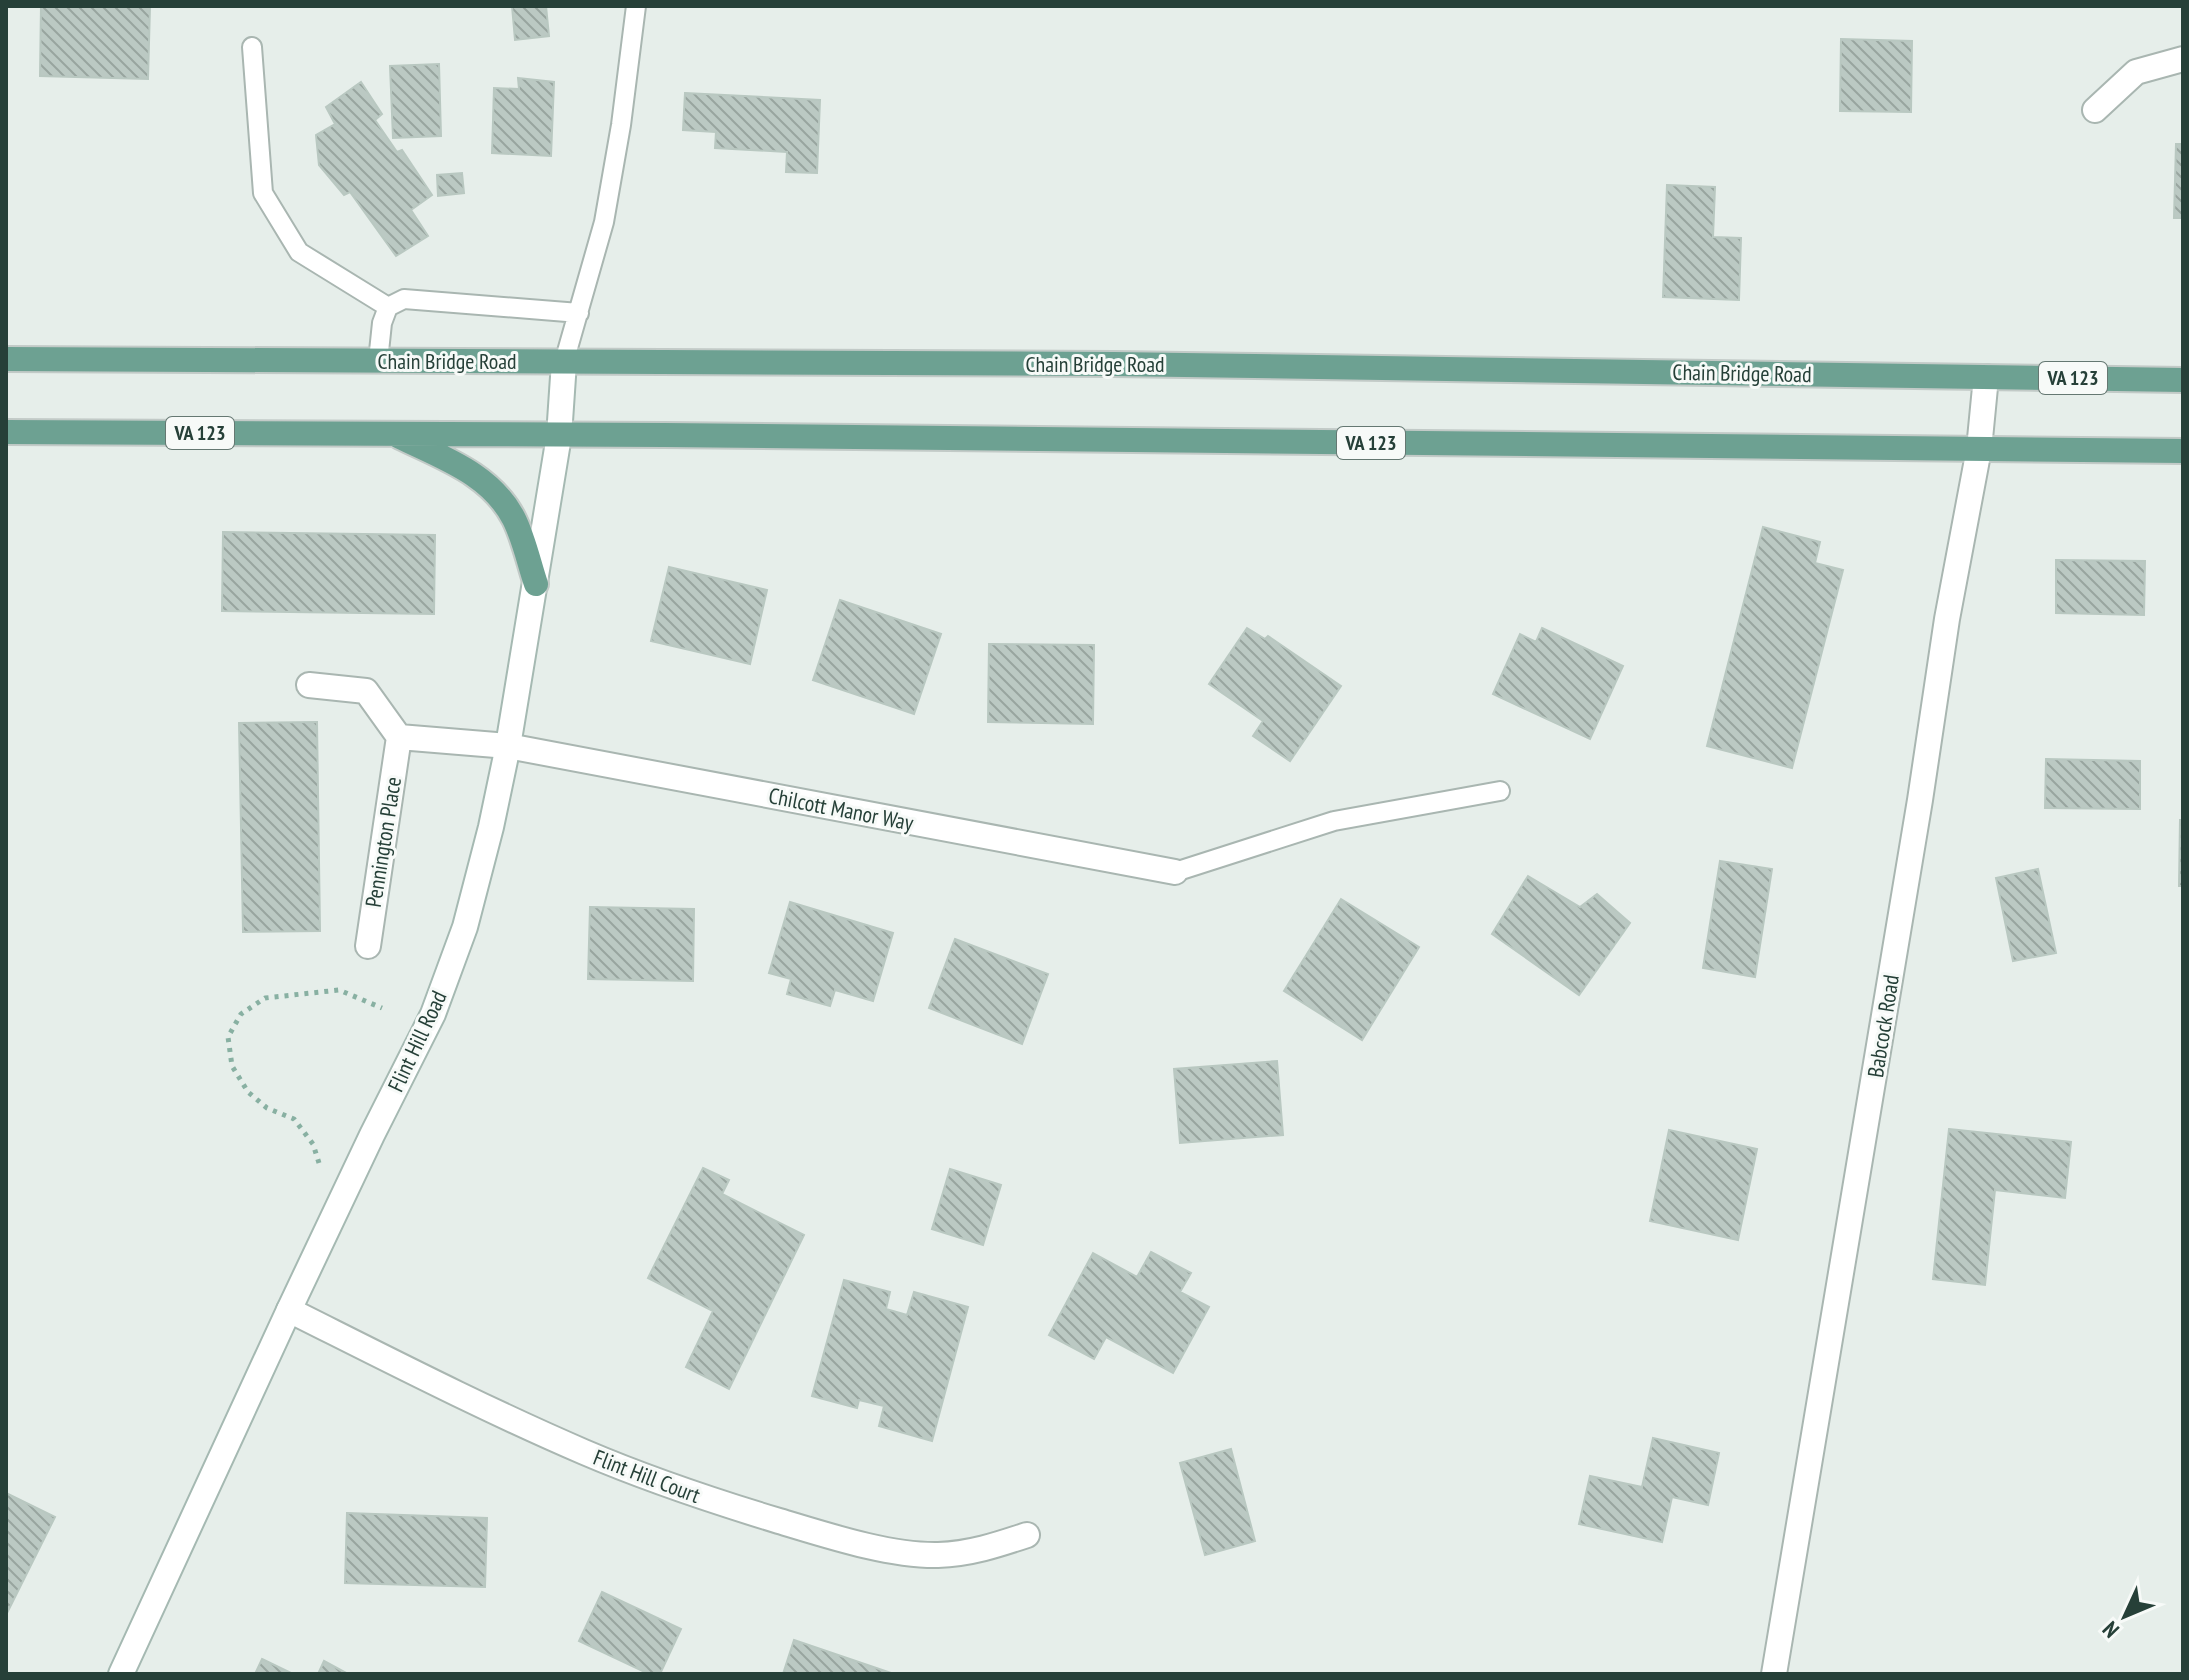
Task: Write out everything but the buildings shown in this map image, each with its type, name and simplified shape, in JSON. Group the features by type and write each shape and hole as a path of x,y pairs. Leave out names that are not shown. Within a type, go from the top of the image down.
{"main road":[{"name":"Chain Bridge Road","path":"6,359 1114,364 2183,380"},
{"name":"VA 123","path":"6,432 665,435 2183,451"},
{"path":"395,434 473,473 493,491 513,519 536,584"}],"street":[{"path":"2095,110 2136,72 2183,59"},
{"name":"Flint Hill Road","path":"121,1674 289,1310 433,1014 465,927 508,746 559,436 564,362"},
{"name":"Babcock Road","path":"1774,1674 1920,800 1944,633 1979,449 1986,377"},
{"path":"309,685 366,691 399,737 508,746"},
{"name":"Pennington Place","path":"368,946 399,737"},
{"name":"Chilcott Manor Way","path":"508,746 1175,872"},
{"name":"Flint Hill Court","path":"289,1310 469,1400 587,1453 698,1496 811,1531 891,1550 937,1555 982,1551 1027,1535"}],"lane":[{"path":"564,362 604,222 621,125 636,6"},
{"path":"252,47 263,193 299,252 388,307"},
{"path":"378,361 382,323 388,307 404,299 579,313"},
{"path":"1175,872 1334,821 1500,791"}],"path":[{"path":"319,1163 313,1144 294,1119 267,1108 248,1092 232,1066 228,1037 241,1014 265,998 339,990 382,1008"}]}
